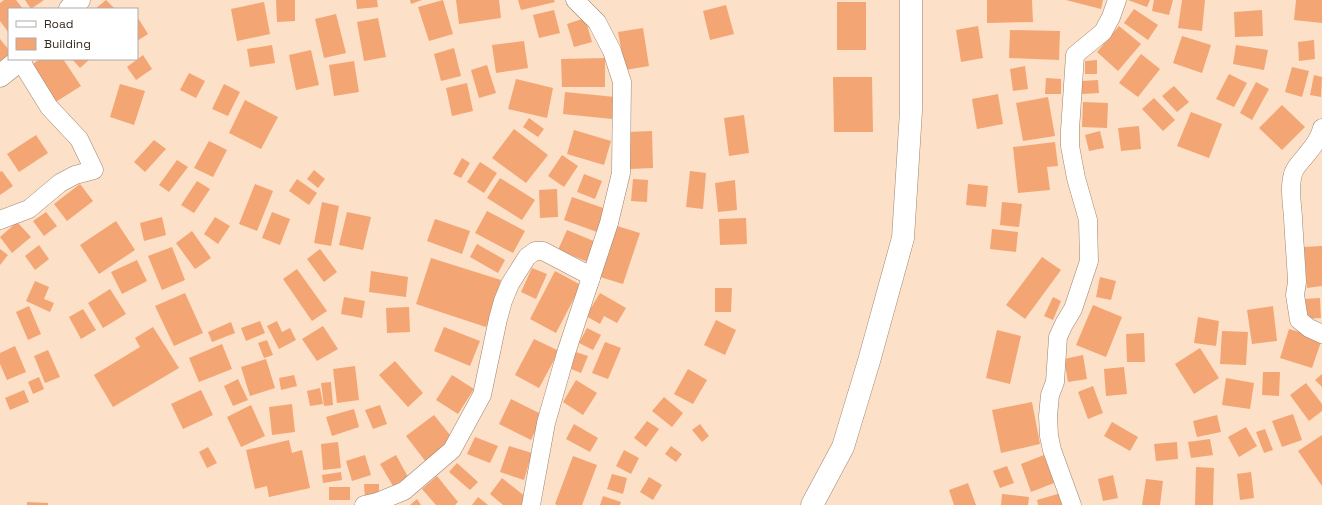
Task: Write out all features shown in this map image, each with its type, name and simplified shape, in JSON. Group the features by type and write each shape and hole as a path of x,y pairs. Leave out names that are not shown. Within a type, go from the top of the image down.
{"main road":[{"path":"71,8 79,0"},
{"path":"812,505 843,447 869,361 903,238 911,111 911,0"},
{"path":"0,76 20,60"}],"street":[{"path":"531,505 546,422 566,353 609,223 621,173 622,82 612,51 597,22 575,0"},
{"path":"1072,505 1052,450 1049,436 1048,416 1050,395 1055,382 1058,337 1073,309 1089,261 1088,220 1076,178 1070,146 1075,55 1102,32 1111,17 1117,0"},
{"path":"0,220 29,209 60,184 70,178 94,170 79,139 49,107 20,60"},
{"path":"1322,128 1311,149 1297,165 1293,173 1292,181 1297,282 1295,295 1299,320 1309,328 1322,334"},
{"path":"364,505 377,502 404,491 452,450 482,396 498,318 503,301 510,284 527,257 534,251 543,251 591,278"}],"building":[{"path":"4,0 16,0 22,8 8,8 8,32 0,21 0,3"},
{"path":"25,0 44,0 32,8 30,8"},
{"path":"106,0 114,8 96,8"},
{"path":"276,0 295,0 295,21 277,22"},
{"path":"356,0 377,0 378,7 357,9"},
{"path":"410,0 422,0 411,4"},
{"path":"443,0 453,34 429,41 418,7"},
{"path":"456,0 499,0 501,18 459,24"},
{"path":"518,0 554,0 555,2 521,10"},
{"path":"987,0 1032,0 1033,22 987,23"},
{"path":"1066,0 1103,0 1101,9"},
{"path":"1128,0 1150,0 1147,7"},
{"path":"1154,0 1173,0 1169,15 1152,11"},
{"path":"1182,0 1205,0 1202,31 1178,28"},
{"path":"1296,0 1322,0 1322,23 1294,20"},
{"path":"264,2 270,34 237,41 231,9"},
{"path":"837,2 866,2 866,50 837,50"},
{"path":"726,5 734,34 710,40 703,11"},
{"path":"1134,9 1158,25 1148,40 1124,23"},
{"path":"554,10 560,33 539,38 533,15"},
{"path":"1262,10 1263,36 1235,37 1234,12"},
{"path":"336,14 346,53 324,58 315,19"},
{"path":"138,18 148,34 138,40"},
{"path":"378,18 386,57 364,61 357,22"},
{"path":"585,18 592,42 574,47 567,24"},
{"path":"978,26 983,58 961,62 956,30"},
{"path":"1119,26 1141,44 1118,71 1097,52"},
{"path":"643,28 649,66 625,70 618,32"},
{"path":"1010,30 1060,31 1059,60 1009,58"},
{"path":"1182,36 1211,45 1202,73 1173,63"},
{"path":"0,39 8,49 8,59 0,65"},
{"path":"1314,40 1315,59 1299,61 1298,42"},
{"path":"524,41 528,68 496,73 492,45"},
{"path":"272,45 275,63 250,67 247,49"},
{"path":"1236,45 1268,50 1264,70 1233,64"},
{"path":"454,48 461,76 441,81 434,54"},
{"path":"311,50 319,85 296,90 289,55"},
{"path":"1141,54 1160,69 1138,97 1119,83"},
{"path":"143,55 152,69 136,80 127,67"},
{"path":"605,58 605,87 562,87 561,59"},
{"path":"39,60 64,60 81,86 54,103 30,66"},
{"path":"73,60 89,60 80,68"},
{"path":"1097,60 1097,74 1085,74 1085,61"},
{"path":"354,61 359,92 334,96 329,65"},
{"path":"487,65 496,93 479,98 471,70"},
{"path":"1025,66 1028,89 1013,91 1010,69"},
{"path":"1292,67 1309,71 1302,97 1285,92"},
{"path":"189,73 205,81 196,98 180,90"},
{"path":"1229,74 1247,83 1234,107 1216,99"},
{"path":"1314,75 1322,77 1321,97 1310,95"},
{"path":"833,77 872,77 873,132 834,132"},
{"path":"1046,78 1061,79 1061,94 1045,94"},
{"path":"516,79 553,88 547,118 508,109"},
{"path":"1098,80 1099,93 1082,94 1081,81"},
{"path":"1256,82 1269,89 1252,120 1240,113"},
{"path":"467,83 473,111 452,116 446,88"},
{"path":"120,84 145,91 134,125 110,117"},
{"path":"224,84 240,92 228,116 212,109"},
{"path":"1174,86 1189,102 1177,112 1162,96"},
{"path":"565,92 615,97 612,119 563,114"},
{"path":"998,94 1003,124 977,129 972,99"},
{"path":"1048,97 1055,136 1023,141 1016,103"},
{"path":"1154,98 1175,120 1163,131 1142,109"},
{"path":"245,100 278,117 261,149 229,133"},
{"path":"1083,102 1108,103 1107,128 1082,127"},
{"path":"1282,105 1305,127 1282,150 1259,128"},
{"path":"1191,112 1222,124 1209,158 1177,146"},
{"path":"744,115 749,153 729,156 724,118"},
{"path":"529,118 544,129 538,137 523,127"},
{"path":"1139,126 1141,149 1121,151 1118,128"},
{"path":"514,129 548,155 526,183 492,158"},
{"path":"574,130 611,141 604,165 567,154"},
{"path":"652,131 653,168 630,169 628,132"},
{"path":"1100,131 1104,148 1089,151 1085,135"},
{"path":"36,135 48,153 19,172 7,154"},
{"path":"154,140 166,149 145,172 134,162"},
{"path":"209,141 227,150 213,177 194,168"},
{"path":"1055,142 1058,166 1047,167 1050,190 1018,193 1013,147"},
{"path":"562,155 578,166 564,187 548,176"},
{"path":"462,158 470,163 461,178 453,174"},
{"path":"177,160 188,167 169,192 159,185"},
{"path":"480,162 497,173 484,193 467,182"},
{"path":"314,170 325,179 318,188 307,179"},
{"path":"2,171 13,186 0,195 0,172"},
{"path":"690,171 706,173 703,209 686,207"},
{"path":"584,174 602,181 595,199 577,192"},
{"path":"500,178 535,200 522,220 487,198"},
{"path":"297,179 317,193 309,205 289,191"},
{"path":"633,179 648,180 647,202 631,201"},
{"path":"735,180 737,210 718,212 715,183"},
{"path":"197,181 210,189 194,213 181,205"},
{"path":"80,184 93,201 67,221 54,204"},
{"path":"255,184 273,191 257,231 239,224"},
{"path":"968,184 988,186 986,207 966,205"},
{"path":"557,189 558,217 540,218 539,190"},
{"path":"572,197 606,209 597,232 564,220"},
{"path":"322,202 339,206 331,246 314,243"},
{"path":"1002,202 1022,204 1019,227 1000,225"},
{"path":"487,211 525,231 513,253 475,233"},
{"path":"46,212 57,226 44,236 33,221"},
{"path":"272,212 290,219 280,245 262,238"},
{"path":"347,212 371,217 363,250 339,245"},
{"path":"162,217 166,235 144,241 140,223"},
{"path":"215,217 230,226 218,244 204,234"},
{"path":"746,218 747,244 720,245 719,219"},
{"path":"435,219 470,231 462,254 427,241"},
{"path":"116,221 135,250 99,274 80,245"},
{"path":"17,222 31,237 12,253 0,237"},
{"path":"617,226 640,233 623,284 600,277"},
{"path":"992,229 1018,232 1016,252 990,249"},
{"path":"567,230 596,242 588,262 558,250"},
{"path":"192,231 211,258 195,269 176,243"},
{"path":"477,244 505,260 498,273 470,257"},
{"path":"39,245 49,259 35,270 25,256"},
{"path":"1322,246 1322,286 1307,288 1304,247"},
{"path":"172,247 185,280 162,290 148,256"},
{"path":"0,249 8,255 0,265"},
{"path":"320,249 337,272 324,282 307,259"},
{"path":"1042,257 1061,270 1025,319 1006,305"},
{"path":"431,258 501,280 486,327 416,304"},
{"path":"137,260 147,281 122,294 111,272"},
{"path":"532,268 547,274 536,299 521,292"},
{"path":"297,269 327,311 312,321 283,279"},
{"path":"371,271 408,277 406,297 369,292"},
{"path":"555,271 581,285 556,333 530,319"},
{"path":"1100,277 1116,281 1111,300 1096,297"},
{"path":"35,281 49,287 44,299 54,303 50,312 26,301"},
{"path":"715,288 732,288 731,312 715,312"},
{"path":"110,289 126,314 103,328 88,303"},
{"path":"185,293 203,333 174,346 155,306"},
{"path":"600,293 626,308 617,323 604,316 600,324 586,316"},
{"path":"344,297 365,301 362,318 341,314"},
{"path":"1053,297 1061,301 1053,320 1044,316"},
{"path":"1320,298 1321,318 1305,319 1304,299"},
{"path":"1093,305 1122,317 1106,357 1076,345"},
{"path":"29,306 41,334 28,340 16,312"},
{"path":"1273,306 1277,341 1252,344 1247,310"},
{"path":"409,307 410,332 387,333 386,308"},
{"path":"83,309 96,330 81,339 69,317"},
{"path":"1198,317 1219,321 1216,346 1194,343"},
{"path":"716,320 736,330 725,355 704,345"},
{"path":"260,321 265,333 246,341 241,328"},
{"path":"277,321 282,332 290,328 296,340 279,349 267,326"},
{"path":"231,322 235,333 212,342 208,332"},
{"path":"323,326 338,349 317,361 302,339"},
{"path":"153,327 179,368 113,407 94,375 140,347 135,338"},
{"path":"444,327 480,341 470,366 434,351"},
{"path":"587,328 601,335 593,350 579,343"},
{"path":"1289,329 1322,339 1312,368 1280,358"},
{"path":"997,330 1021,336 1010,384 986,378"},
{"path":"1222,331 1248,332 1246,365 1220,364"},
{"path":"1144,333 1145,362 1127,362 1126,334"},
{"path":"534,339 559,351 539,388 515,375"},
{"path":"267,340 273,355 264,358 258,343"},
{"path":"605,342 621,348 608,379 592,373"},
{"path":"222,344 232,369 199,382 189,358"},
{"path":"15,346 26,372 7,380 0,364 0,353"},
{"path":"1200,348 1219,378 1194,394 1175,364"},
{"path":"48,350 60,377 45,383 34,356"},
{"path":"576,352 588,356 581,373 569,368"},
{"path":"1083,355 1087,379 1068,382 1064,359"},
{"path":"266,359 275,388 250,396 241,367"},
{"path":"395,361 423,393 408,407 379,375"},
{"path":"355,366 359,400 337,403 333,369"},
{"path":"1124,367 1127,394 1106,396 1104,369"},
{"path":"688,369 707,380 693,404 674,394"},
{"path":"1263,372 1280,372 1279,396 1262,395"},
{"path":"1322,374 1322,387 1315,380"},
{"path":"294,375 297,386 281,390 279,378"},
{"path":"452,375 474,389 458,414 436,400"},
{"path":"39,377 44,389 33,394 28,382"},
{"path":"1226,378 1254,383 1250,409 1222,405"},
{"path":"238,379 248,400 233,406 224,386"},
{"path":"576,380 597,393 583,415 563,402"},
{"path":"331,382 333,405 324,406 321,383"},
{"path":"1306,383 1322,404 1322,411 1309,421 1290,395"},
{"path":"1093,386 1103,413 1088,419 1078,392"},
{"path":"320,388 323,404 310,406 307,391"},
{"path":"24,390 29,402 10,410 5,398"},
{"path":"201,390 213,415 183,429 171,404"},
{"path":"664,397 683,413 672,427 652,411"},
{"path":"511,399 543,415 531,440 499,424"},
{"path":"1032,402 1040,444 1001,453 992,410"},
{"path":"292,404 295,432 272,435 269,407"},
{"path":"251,405 265,436 241,447 227,417"},
{"path":"380,405 387,424 373,429 365,410"},
{"path":"354,409 359,427 332,436 326,417"},
{"path":"1293,414 1302,440 1282,447 1272,421"},
{"path":"434,415 454,440 426,462 406,436"},
{"path":"1217,415 1221,432 1197,437 1193,421"},
{"path":"647,421 659,429 646,447 634,438"},
{"path":"1112,422 1138,437 1130,451 1104,436"},
{"path":"574,424 598,438 590,452 566,439"},
{"path":"700,424 709,436 702,442 692,430"},
{"path":"1246,427 1257,446 1239,457 1228,437"},
{"path":"1265,429 1273,450 1264,453 1256,432"},
{"path":"1322,435 1322,486 1298,451"},
{"path":"475,437 498,446 490,463 467,454"},
{"path":"1210,439 1213,455 1191,458 1188,442"},
{"path":"289,440 292,453 302,450 310,488 269,497 267,486 255,489 246,450"},
{"path":"338,442 341,468 323,470 321,444"},
{"path":"1177,442 1178,459 1156,461 1154,444"},
{"path":"509,446 532,453 524,480 500,472"},
{"path":"671,446 682,454 676,462 665,454"},
{"path":"208,447 217,463 207,468 199,452"},
{"path":"624,450 639,458 631,474 616,466"},
{"path":"365,455 371,475 352,481 346,461"},
{"path":"396,455 408,477 393,486 380,464"},
{"path":"1044,455 1054,483 1031,492 1021,464"},
{"path":"573,456 597,465 582,505 557,505 555,504"},
{"path":"457,463 478,482 470,490 449,472"},
{"path":"1007,466 1014,483 1000,488 993,471"},
{"path":"1196,467 1214,468 1213,505 1195,505"},
{"path":"341,472 342,480 323,483 322,475"},
{"path":"1251,472 1254,498 1240,500 1237,474"},
{"path":"612,474 627,478 623,494 607,489"},
{"path":"1113,475 1118,498 1103,501 1098,479"},
{"path":"437,476 458,502 455,505 436,505 422,489"},
{"path":"649,477 662,485 653,500 640,492"},
{"path":"502,478 527,498 522,505 503,505 490,494"},
{"path":"1146,479 1163,481 1160,505 1142,505"},
{"path":"968,483 976,505 954,505 949,490"},
{"path":"364,484 379,484 379,499 365,499"},
{"path":"329,487 350,487 350,500 329,500"},
{"path":"1061,493 1065,505 1038,505 1037,500"},
{"path":"1002,494 1029,497 1028,505 1001,505"},
{"path":"603,496 621,502 620,505 600,505"},
{"path":"478,497 488,505 472,505"},
{"path":"417,499 421,505 410,505"},
{"path":"27,502 48,503 48,505 27,505"}]}
